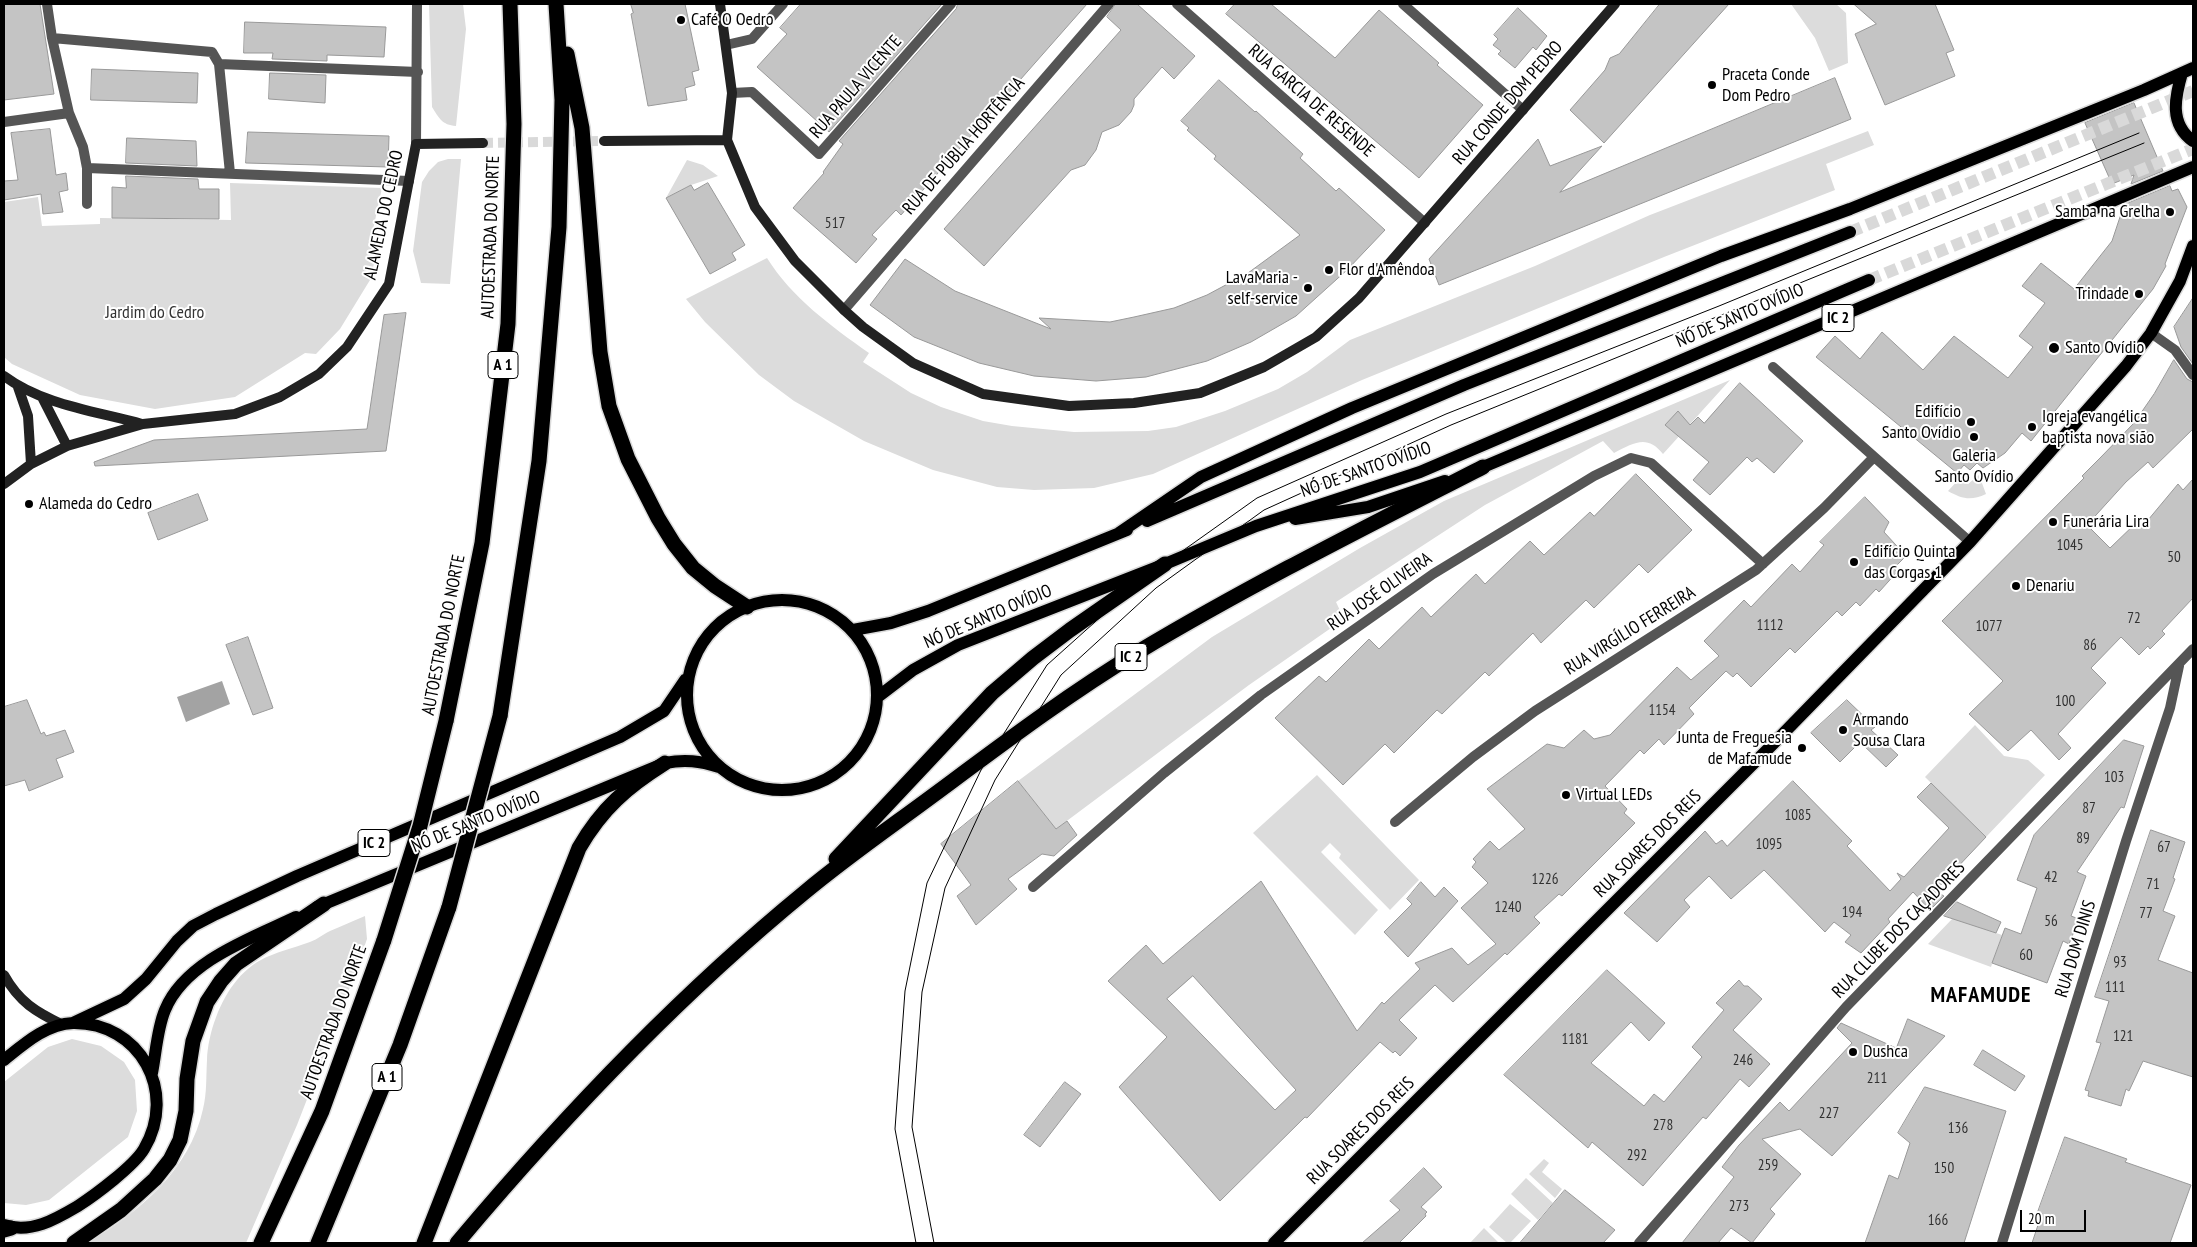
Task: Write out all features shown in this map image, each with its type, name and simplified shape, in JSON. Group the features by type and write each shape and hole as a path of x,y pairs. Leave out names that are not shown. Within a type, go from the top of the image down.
{"highway":[{"name":"AUTOESTRADA DO NORTE","path":"262,1243 322,1111 384,940 420,826 446,721 482,543 508,324 514,124 510,4"},
{"path":"556,4 582,128 600,352 609,406 628,459 658,518 674,544 693,568 715,586 747,607"},
{"name":"A 1","path":"318,1243 400,1045 449,907 500,716 539,460 559,227 562,100 556,4"},
{"name":"IC 2","path":"457,1243 544,1143 655,1027 708,975 806,890 1029,724 1136,653 1282,570 1483,467"},
{"name":"IC 2","path":"806,890 992,693 1070,630 1165,564"},
{"path":"424,1243 579,848 591,826 605,809 635,782 665,763"},
{"path":"74,1243 121,1210 155,1179 170,1160 180,1140 186,1110 187,1079 194,1041 207,1002 221,981 236,964 324,904"}],"main road":[{"path":"852,630 892,623 928,611 1119,533 1202,477 1352,408 1712,260 1859,205 2188,70"},
{"path":"2188,70 2175,97 2176,115 2185,135 2193,141"},
{"name":"IC 2","path":"1256,526 1368,507 1483,467 2193,167"},
{"name":"NÓ DE SANTO OVÍDIO","path":"1119,533 1464,385 1850,232"},
{"name":"RUA SOARES DOS REIS","path":"1274,1243 1768,749 1970,542 2126,366 2151,333 2180,280 2193,246"},
{"name":"NÓ DE SANTO OVÍDIO","path":"878,696 913,670 958,645 1165,564 1256,526 1420,472 1869,280"},
{"path":"789,600 809,604 832,614 852,630 870,662 878,696 874,720 860,748 844,765 825,777 800,786 767,788 749,784 719,767 704,749 692,727 686,705 685,680 696,652 715,628 747,607 770,601 789,600"},
{"name":"IC 2","path":"68,1024 124,999 146,979 177,941 201,922 298,876 620,737 664,712 685,680"},
{"name":"NÓ DE SANTO OVÍDIO","path":"152,1073 165,1010 176,989 194,971 227,950 324,904 665,763 692,760 719,767"},
{"path":"4,1060 37,1035 68,1024 98,1027 122,1039 136,1050 152,1073 158,1102 157,1116 143,1151 123,1171 84,1202 55,1220 24,1228 6,1228"}],"street":[{"path":"47,4 52,38 69,113 83,147 87,168 87,204"},
{"name":"ALAMEDA DO CEDRO","path":"4,484 30,464 67,446 143,424 235,414 280,397 319,374 347,347 389,284 416,144 417,4"},
{"path":"604,141 727,140 732,93 720,4"},
{"path":"726,45 752,39 783,4"},
{"name":"RUA PAULA VICENTE","path":"732,93 752,92 819,154 951,4"},
{"name":"RUA DE PÚBLIA HORTÊNCIA","path":"844,310 1109,4"},
{"name":"RUA GARCIA DE RESENDE","path":"1177,4 1425,223"},
{"path":"1403,4 1523,110"},
{"name":"RUA CONDE DOM PEDRO","path":"727,140 756,207 795,261 863,327 913,363 983,394 1069,406 1134,403 1200,393 1264,366 1316,337 1359,298 1615,4"},
{"path":"52,38 212,52 220,64 230,173"},
{"path":"220,64 418,72"},
{"path":"4,122 69,113"},
{"path":"416,144 483,143"},
{"path":"87,168 409,181"},
{"path":"2151,333 2175,350 2193,376"},
{"path":"1773,367 1970,542"},
{"name":"ALAMEDA DO CEDRO","path":"4,376 18,387 44,399 143,424"},
{"path":"18,387 28,416 30,464"},
{"path":"44,399 67,446"},
{"name":"RUA VIRGÍLIO FERREIRA","path":"1395,822 1473,757 1535,711 1764,564 1824,508 1874,457"},
{"name":"RUA JOSÉ OLIVEIRA","path":"1033,887 1164,772 1261,695 1433,574 1594,476 1631,458 1651,463 1764,564"},
{"name":"RUA CLUBE DOS CAÇADORES","path":"1638,1243 1846,1007 2193,649"},
{"name":"RUA DOM DINIS","path":"2002,1243 2126,842 2170,708 2179,665"},
{"path":"4,976 20,998 34,1011 68,1024"}],"green space":[{"path":"429,4 463,4 466,29 456,126 444,122 432,107"},
{"path":"1791,4 1836,4 1846,13 1848,63 1829,71 1815,38"},
{"path":"1868,131 1874,145 1826,164 1835,190 1664,257 1362,380 1153,474 1094,488 1034,490 997,487 933,470 864,441 794,401 759,375 705,322 686,299 767,258 800,299 869,353 863,362 911,393 941,407 983,421 1012,426 1074,432 1148,431 1176,427 1225,411 1278,389 1307,372 1350,340 1535,266 1650,215"},
{"path":"448,159 461,159 450,284 421,283 413,251 422,182 438,162"},
{"path":"687,160 703,165 718,176 691,185 666,198"},
{"name":"Jardim do Cedro","path":"230,183 382,188 371,239 377,251 370,280 340,329 316,354 305,353 235,397 155,409 80,395 12,364 4,357 4,202 38,197 42,226 100,224 100,218 231,220"},
{"path":"1730,380 1663,454 1646,442 1628,446 1614,453 1603,441 1485,505 1336,602 1344,619 1249,685 1056,829 1018,781 1212,637 1360,548 1444,501"},
{"path":"1979,475 1986,494 1976,498 1967,498 1948,491 1960,478 1968,484"},
{"path":"1975,725 2004,756 2028,760 2045,775 1986,837 1925,777"},
{"path":"1317,775 1419,880 1390,910 1339,858 1341,854 1330,843 1321,852 1378,910 1355,935 1253,833"},
{"path":"365,916 367,939 341,1012 297,1125 246,1243 87,1243 143,1204 174,1170 187,1151 203,1109 208,1050 212,1028 225,997 237,980 253,965 269,956 310,942"},
{"path":"1953,918 2002,935 1991,967 1928,944"},
{"path":"72,1039 101,1046 124,1062 135,1080 137,1111 128,1137 49,1200 26,1205 4,1203 4,1082 48,1047"},
{"path":"1544,1159 1549,1163 1542,1172 1562,1189 1555,1198 1529,1174"},
{"path":"1526,1178 1553,1203 1538,1220 1511,1194"},
{"path":"1510,1204 1531,1221 1510,1243 1507,1243 1489,1227"},
{"path":"1484,1228 1499,1243 1470,1243"}],"shaded area":[{"path":"222,681 230,704 186,722 177,697"}],"building":[{"path":"4,4 40,4 54,94 4,100"},
{"path":"631,4 685,4 699,70 692,72 695,85 685,88 687,100 648,106 631,14 633,13"},
{"path":"801,4 942,4 829,132 757,67 787,34 780,28"},
{"path":"958,4 1087,4 901,215 896,210 872,235 877,239 856,263 793,208 824,173 843,144 839,141 956,9"},
{"path":"1116,4 1137,4 1195,56 1174,79 1162,67 1134,99 1131,112 1119,125 1102,132 1096,150 1085,165 1071,170 984,266 944,229 1121,30 1107,17"},
{"path":"1235,4 1271,4 1335,58 1379,10 1483,105 1419,178 1226,14"},
{"path":"1660,4 1729,4 1604,143 1570,110 1605,70 1610,58 1619,54"},
{"path":"1854,4 1935,4 1954,50 1946,53 1955,76 1885,105 1855,34 1876,24"},
{"path":"1518,8 1547,36 1536,50 1533,47 1515,68 1498,54 1501,51 1493,45 1498,39 1494,35"},
{"path":"245,22 386,27 384,57 327,55 327,61 272,59 273,53 244,53"},
{"path":"92,69 198,73 197,103 91,100"},
{"path":"270,73 326,75 325,103 269,99"},
{"path":"1835,78 1851,119 1439,285 1429,259 1538,139 1550,166 1602,146 1560,192"},
{"path":"1219,80 1303,154 1300,158 1336,191 1339,188 1385,230 1347,270 1296,316 1251,342 1207,361 1146,377 1096,381 1034,376 979,363 914,337 870,305 905,259 955,291 1051,329 1039,318 1110,322 1134,317 1174,308 1207,295 1248,273 1300,235 1214,159 1216,156 1187,130 1189,128 1181,121"},
{"path":"2134,103 2163,171 2131,184 2134,175 2112,184 2085,123"},
{"path":"50,129 56,175 66,173 68,190 59,192 63,212 43,214 41,194 4,200 4,181 18,180 11,133"},
{"path":"248,132 389,136 388,167 246,163"},
{"path":"127,138 196,141 197,166 126,163"},
{"path":"126,176 198,179 199,189 219,189 219,219 112,218 112,187 126,188"},
{"path":"708,183 745,245 732,253 736,260 710,274 666,198 691,185 694,190"},
{"path":"2170,186 2172,191 2178,189 2187,207 2165,264 2166,266 2153,289 2031,441 2022,433 2005,453 1983,468 1977,463 1970,470 1964,465 1957,473 1816,357 1835,336 1860,359 1882,332 1923,370 1954,336 2008,378 2033,347 2019,336 2045,303 2022,286 2041,263 2074,289 2112,241 2124,205"},
{"path":"2193,298 2193,364 2181,347 2174,327"},
{"path":"406,313 386,451 95,466 94,462 154,440 367,429 384,315"},
{"path":"2174,360 2187,379 2193,382 2193,429 2153,468 2148,462 2126,482 2087,525 2110,548 2138,521 2143,526 2178,484 2183,490 2193,479 2193,598 2162,631 2165,634 2150,649 2148,646 2139,655 2121,637 2091,668 2106,683 2058,734 2071,748 2059,760 2031,730 2008,751 1969,714 2003,681 1942,621 2084,478 2082,476 2134,423"},
{"path":"1740,383 1803,441 1774,473 1757,458 1752,462 1747,457 1710,495 1693,480 1709,462 1665,425 1678,411 1690,425 1698,417 1704,423"},
{"path":"1636,474 1692,530 1648,573 1639,564 1594,608 1586,600 1541,643 1533,633 1489,676 1485,672 1442,714 1437,710 1394,753 1385,744 1343,785 1275,718 1319,676 1326,682 1369,639 1379,649 1422,607 1431,617 1476,574 1485,584 1530,541 1544,555 1590,512 1594,516"},
{"path":"198,494 208,520 158,540 148,513"},
{"path":"1865,497 1889,522 1884,532 1906,556 1894,568 1897,572 1879,592 1876,589 1860,606 1856,602 1842,616 1837,611 1795,653 1790,648 1751,687 1737,673 1733,677 1726,671 1689,708 1694,714 1664,745 1659,739 1644,754 1640,750 1605,786 1627,809 1624,813 1635,823 1562,896 1559,894 1534,917 1540,923 1507,955 1505,953 1453,1002 1435,985 1399,1020 1417,1038 1400,1056 1395,1051 1393,1053 1380,1042 1307,1118 1305,1117 1220,1201 1119,1087 1167,1037 1108,981 1146,945 1163,964 1261,881 1357,1031 1382,1002 1384,1004 1420,969 1415,963 1452,948 1468,965 1496,944 1461,908 1488,883 1472,867 1476,862 1473,859 1490,841 1499,850 1525,829 1487,789 1547,744 1564,748 1584,730 1594,739 1610,735 1677,667 1691,680 1719,656 1704,641 1744,600 1751,607 1792,564 1800,572 1824,545 1820,542","holes":["1193,976 1296,1090 1275,1110 1167,999"]},
{"path":"248,637 273,708 253,715 226,645"},
{"path":"27,700 41,734 44,732 46,736 65,730 74,752 56,759 63,777 29,791 25,780 4,786 4,707"},
{"name":"Armando Sousa Clara","path":"1847,700 1875,727 1871,730 1898,755 1886,767 1860,742 1840,762 1811,733"},
{"path":"2124,740 2144,746 2124,808 2121,807 2077,872 2086,876 2071,916 2079,919 2069,944 2063,941 2047,983 1992,963 2005,928 2021,934 2037,888 2017,880 2034,835"},
{"path":"1018,781 1056,829 1067,821 1077,835 1054,856 1042,854 1008,879 1017,889 976,925 957,896 971,885 941,844"},
{"path":"1793,781 1852,841 1847,846 1890,891 1901,879 1897,873 1904,877 1949,828 1917,797 1931,783 1986,837 1935,891 1944,896 1930,910 1913,892 1888,919 1890,922 1861,953 1845,942 1851,935 1834,922 1825,932 1764,870 1731,899 1709,876 1684,900 1690,907 1657,942 1624,913 1705,831 1716,844 1722,840 1727,846"},
{"path":"2151,830 2185,842 2173,878 2175,879 2163,911 2175,916 2158,960 2193,973 2193,1077 2143,1061 2129,1091 2126,1089 2121,1106 2088,1096 2089,1091 2085,1090 2101,1043 2096,1042 2109,1001 2095,997"},
{"path":"1421,882 1435,897 1444,887 1458,901 1408,957 1384,932 1412,904 1407,899"},
{"path":"1957,902 2001,922 1996,933 1944,916"},
{"path":"1607,970 1665,1023 1649,1041 1631,1022 1591,1063 1644,1106 1654,1094 1664,1102 1702,1057 1692,1047 1724,1010 1716,1003 1739,980 1762,999 1733,1030 1770,1064 1749,1087 1740,1079 1706,1119 1703,1117 1643,1186 1592,1142 1588,1148 1504,1075"},
{"path":"1908,1019 1945,1036 1832,1156 1800,1129 1762,1139 1801,1174 1770,1209 1775,1214 1752,1243 1731,1228 1718,1243 1682,1243 1734,1177 1722,1167 1739,1145 1780,1102 1789,1111 1852,1043 1837,1028 1841,1023 1896,1048"},
{"path":"1983,1050 2025,1076 2015,1091 1974,1065"},
{"path":"1065,1082 1081,1094 1040,1147 1024,1135"},
{"path":"1925,1087 2006,1111 1964,1243 1865,1243 1889,1175 1898,1179 1910,1143 1898,1133"},
{"path":"2065,1137 2127,1159 2125,1162 2191,1185 2170,1243 2032,1243 2042,1213 2038,1212"},
{"path":"1424,1168 1442,1187 1421,1207 1427,1212 1426,1216 1399,1243 1362,1243 1400,1210 1390,1201"},
{"path":"1565,1190 1615,1230 1603,1243 1520,1243"}],"tunnel":[{"path":"1850,232 2193,91"},
{"path":"483,143 604,141"},
{"path":"1869,280 2193,149"}],"tram line":[{"path":"916,1243 895,1129 905,991 927,883 981,770 1047,665 1143,579 1257,498 1446,414 1719,306 2139,133"},
{"path":"934,1243 912,1127 922,992 945,888 995,780 1061,675 1156,588 1264,510 1451,425 2144,143"}],"place":[{"name":"Café O Oedro","path":"681,20"},
{"name":"Praceta Conde Dom Pedro","path":"1712,85"},
{"name":"Samba na Grelha","path":"2170,212"},
{"name":"Flor d'Amêndoa","path":"1329,270"},
{"name":"LavaMaria - self-service","path":"1308,288"},
{"name":"Trindade","path":"2139,294"},
{"name":"Santo Ovídio","path":"2054,348"},
{"name":"Edifício Santo Ovídio","path":"1971,422"},
{"name":"Igreja evangélica baptista nova sião","path":"2032,427"},
{"name":"Galeria Santo Ovídio","path":"1974,437"},
{"name":"Alameda do Cedro","path":"29,504"},
{"name":"Funerária Lira","path":"2053,522"},
{"name":"Edifício Quinta das Corgas 1","path":"1854,562"},
{"name":"Denariu","path":"2016,586"},
{"name":"Armando Sousa Clara","path":"1843,730"},
{"name":"Junta de Freguesia de Mafamude","path":"1802,748"},
{"name":"Virtual LEDs","path":"1566,795"},
{"name":"Dushca","path":"1853,1052"}],"district":[{"name":"MAFAMUDE","path":"1981,996"}]}
